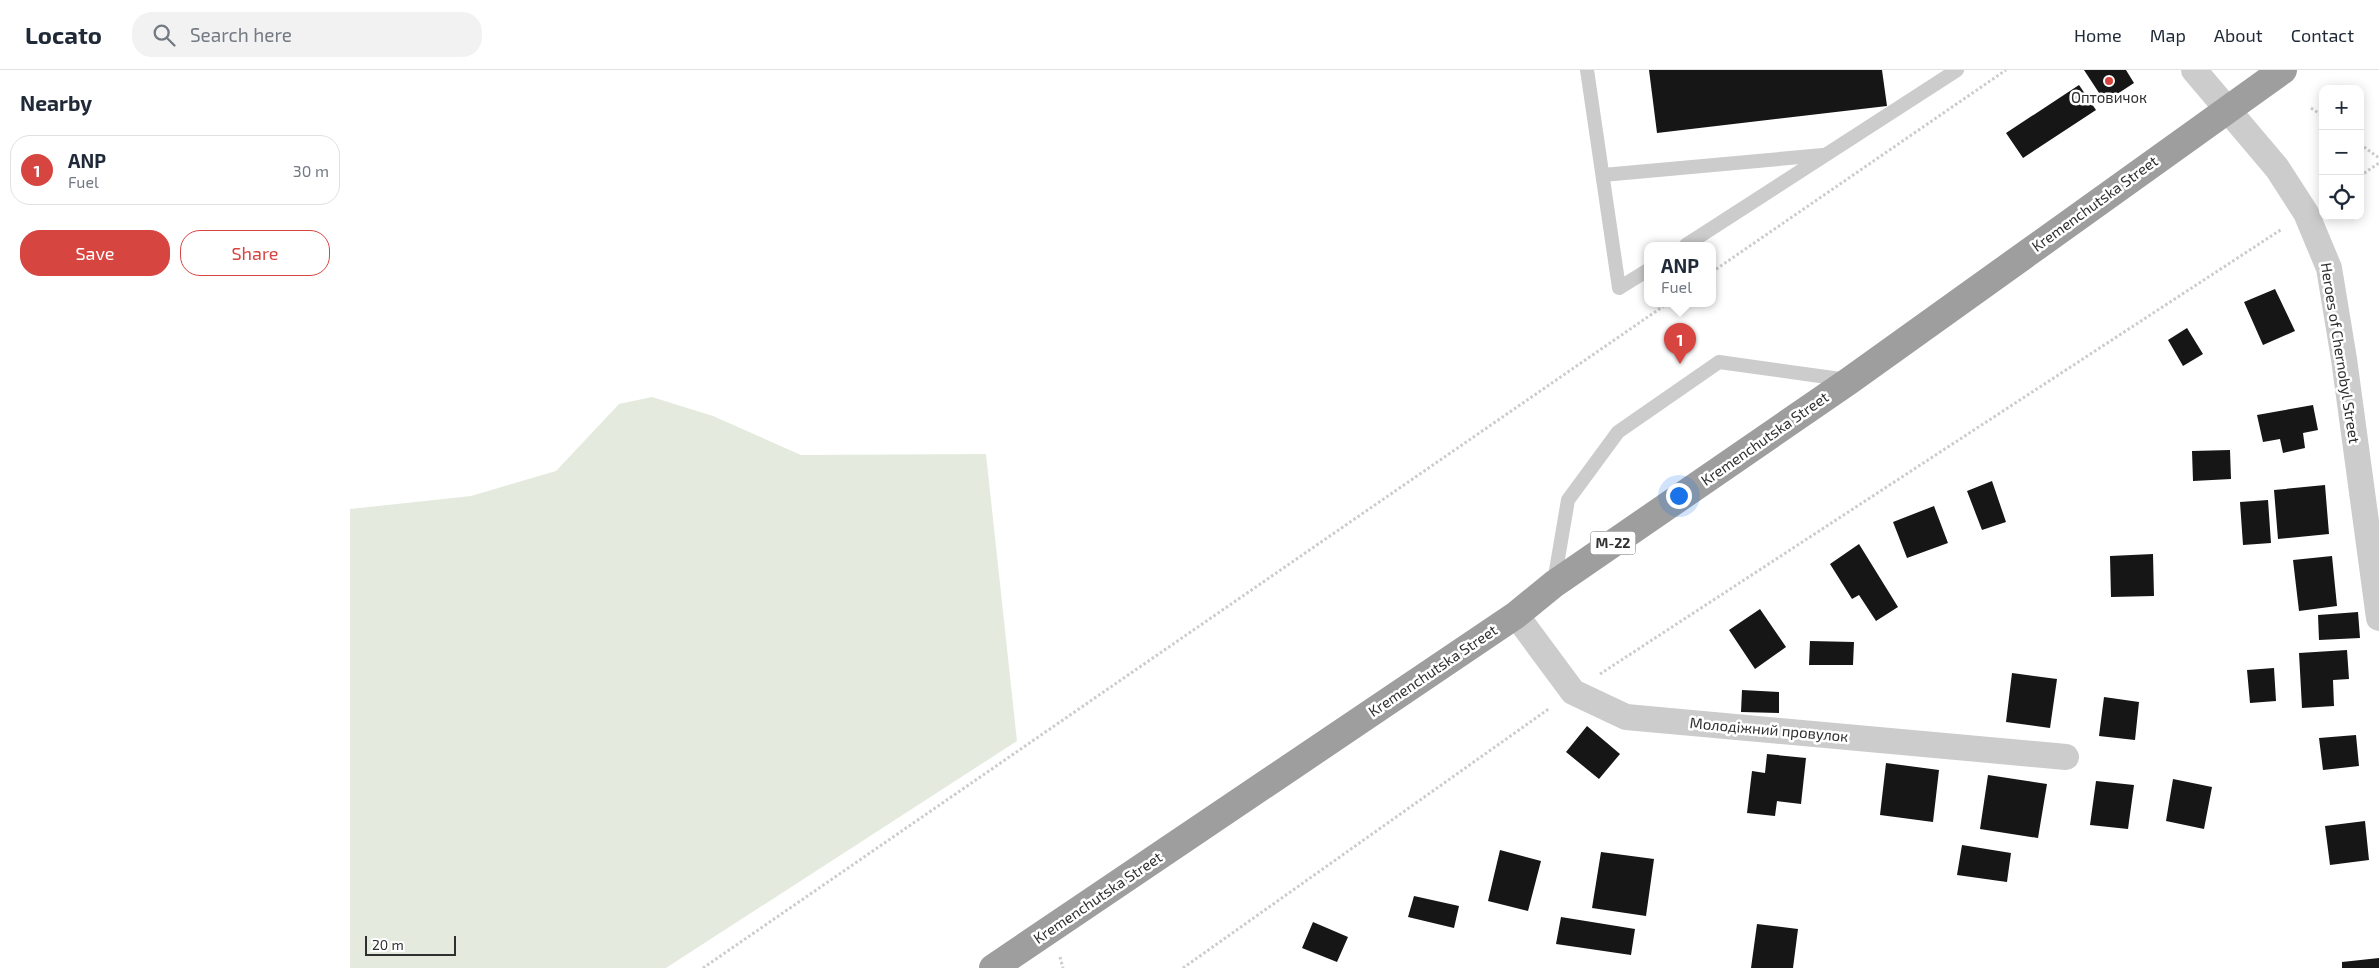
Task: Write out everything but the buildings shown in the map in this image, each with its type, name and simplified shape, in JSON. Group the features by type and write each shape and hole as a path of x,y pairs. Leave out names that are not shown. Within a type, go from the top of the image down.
{"highway":[{"name":"Kremenchutska Street","path":"993,968 1516,615 1554,584 1849,380 2283,70"}],"street":[{"name":"Heroes of Chernobyl Street","path":"2194,70 2277,168 2306,213 2329,268 2344,359 2379,618"},
{"name":"Молодіжний провулок","path":"1516,615 1573,692 1626,717 2066,757"}],"lane":[{"path":"1587,70 1619,288 1644,272"},
{"path":"1691,242 1957,70"},
{"path":"1603,175 1827,155"},
{"path":"1554,584 1568,500 1618,432 1690,382 1719,362 1849,380"}],"path":[{"path":"1716,269 2006,70"},
{"path":"2311,108 2319,113"},
{"path":"2364,147 2379,158"},
{"path":"2361,175 2379,163"},
{"path":"1183,968 1573,692 2306,213"},
{"path":"703,968 1662,307"}],"shaded area":[{"path":"652,397 713,416 801,455 986,454 1017,741 666,968 350,968 350,509 471,496 556,471 619,404"}],"place":[{"name":"Оптовичок","path":"2109,81"},
{"name":"ANP","path":"1680,364"}]}
